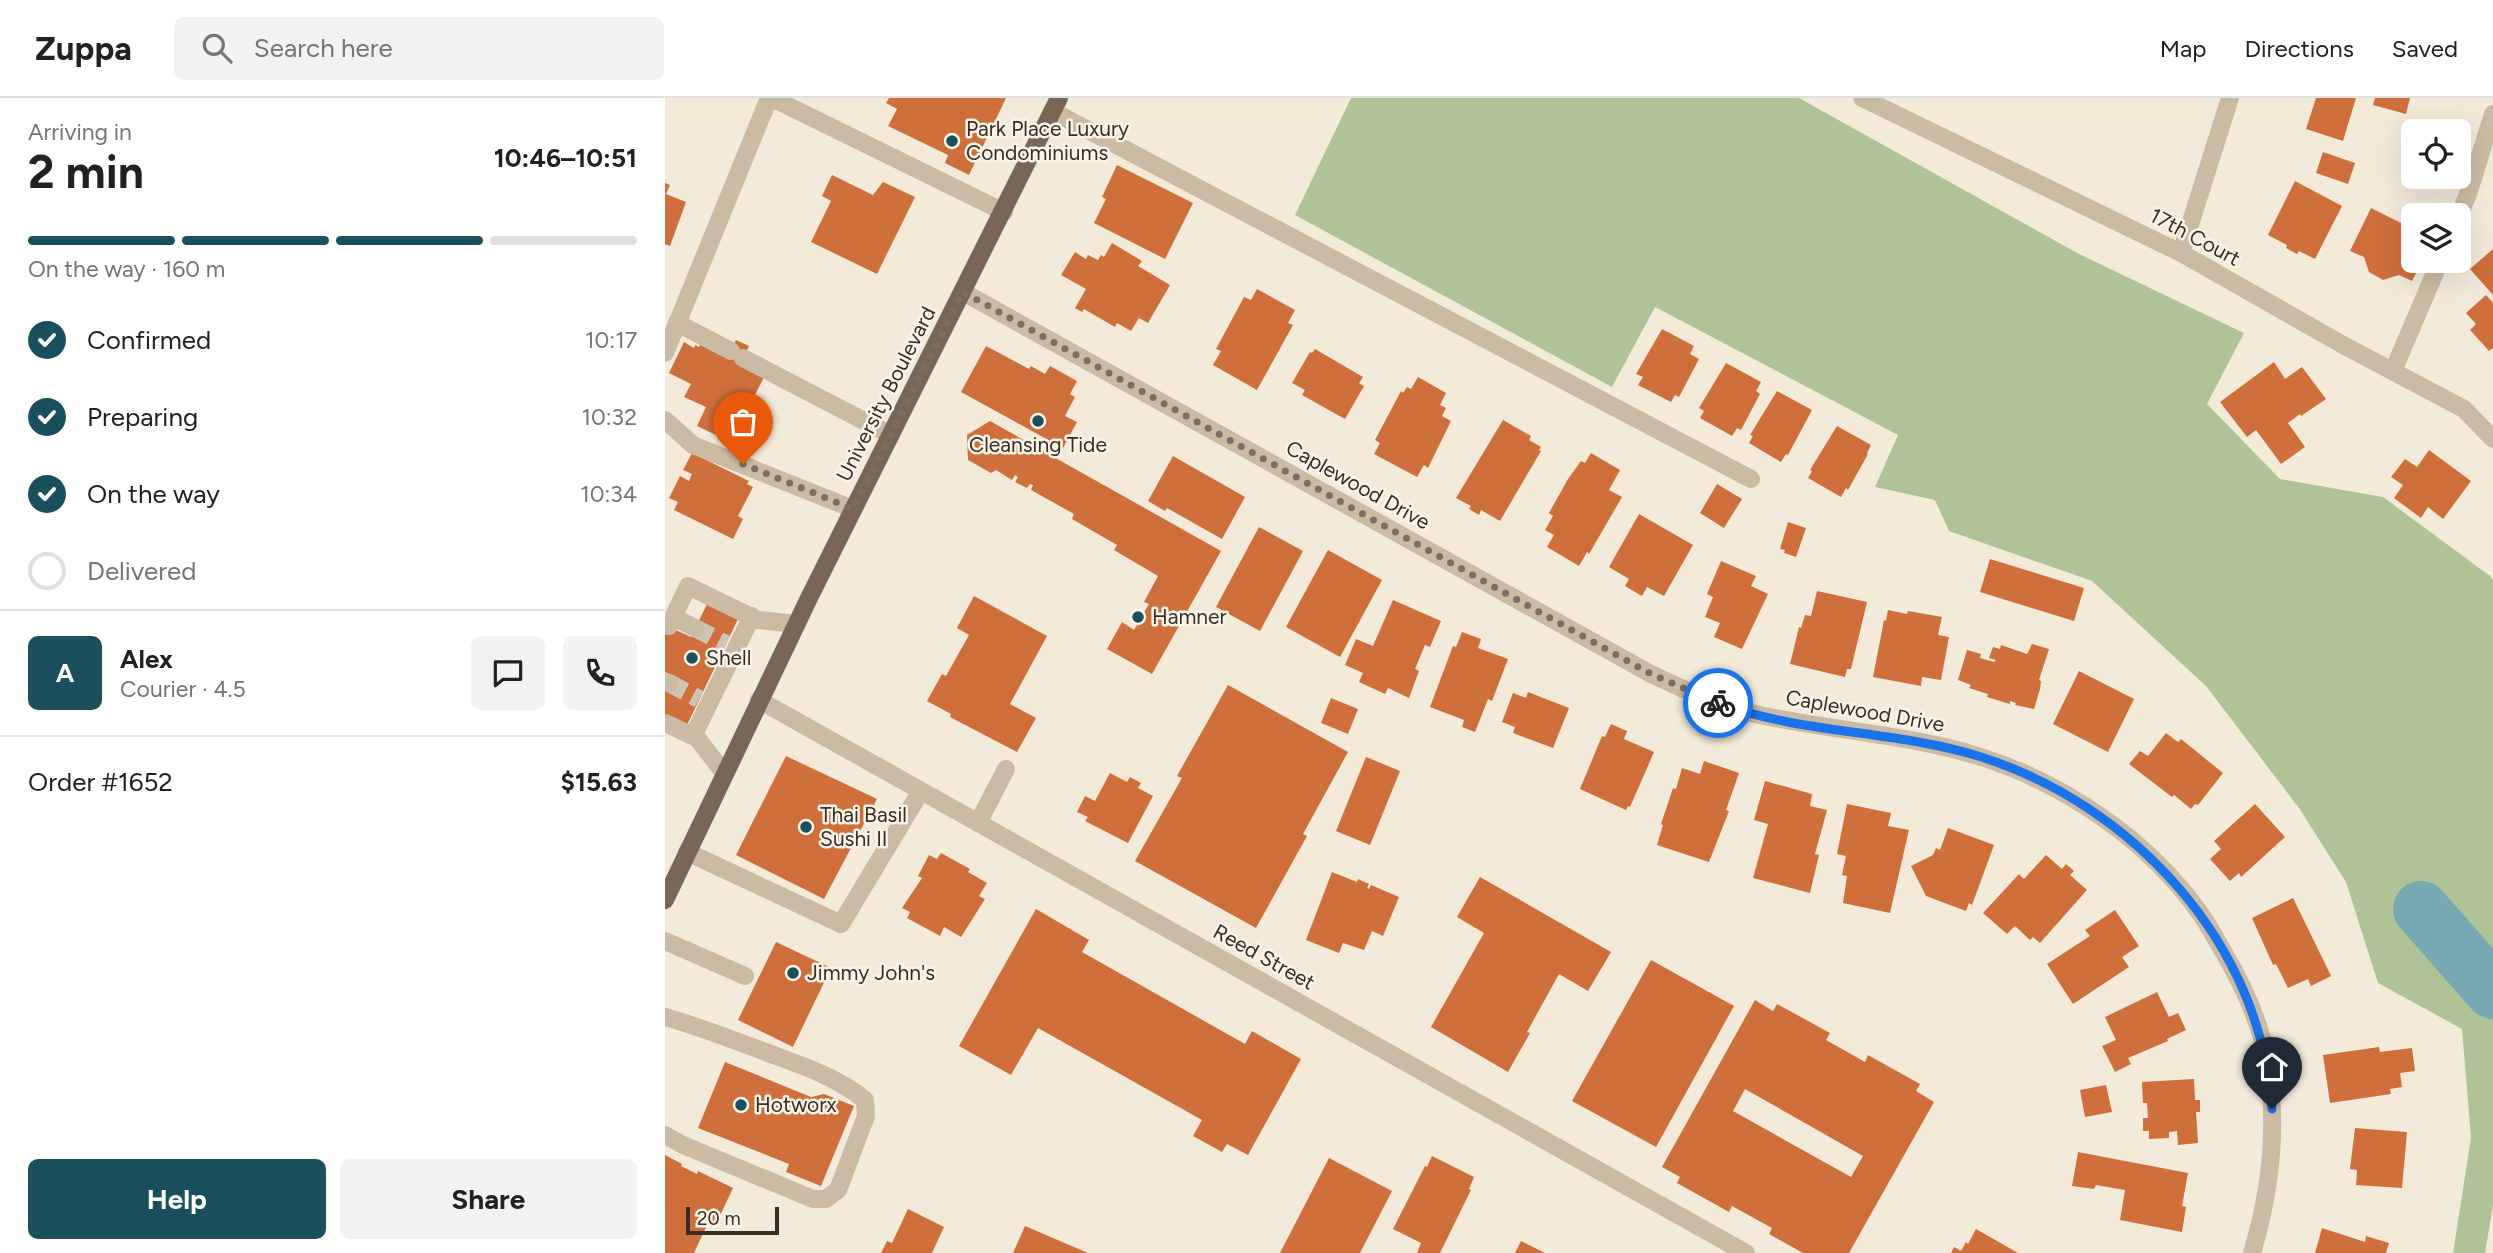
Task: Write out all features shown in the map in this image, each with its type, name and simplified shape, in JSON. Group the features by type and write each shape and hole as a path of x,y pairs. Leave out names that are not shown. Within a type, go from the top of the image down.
{"main road":[{"name":"University Boulevard","path":"665,900 759,700 1056,105"}],"street":[{"path":"665,353 771,98 1004,212"},
{"name":"17th Court","path":"1862,98 2181,253 2464,409 2493,439"},
{"path":"2181,253 2230,98"},
{"path":"1056,105 1751,479"},
{"path":"2464,203 2493,114"},
{"path":"2393,371 2435,273"},
{"name":"Caplewood Drive","path":"963,292 1675,685 1753,714 1935,745 1977,756 2013,769 2051,788 2094,812 2125,835 2166,873 2202,916 2233,968 2259,1028 2267,1059 2273,1129 2271,1173 2252,1253"},
{"path":"677,323 891,435"},
{"path":"665,420 693,444 853,509"},
{"path":"695,628 671,622 688,586 758,620 797,624"},
{"path":"693,736 704,701 731,646 752,616"},
{"name":"Reed Street","path":"759,700 1746,1253"},
{"path":"665,723 697,738 725,774"},
{"path":"978,823 1006,769"},
{"path":"688,852 841,924 921,791"},
{"path":"665,941 745,976"},
{"path":"665,1017 810,1069 865,1100 866,1116 838,1190 825,1199 813,1199 665,1135"}],"green space":[{"path":"1351,98 1799,98 2079,254 2244,333 2207,404 2280,479 2383,497 2490,576 2493,580 2493,1205 2485,1253 2453,1253 2471,1138 2462,1029 2378,983 2346,882 2299,808 2206,686 2092,581 1949,531 1935,500 1875,487 1898,435 1655,307 1612,387 1295,215"}],"building":[{"name":"Park Place Luxury Condominiums","path":"889,98 1006,98 969,175 945,163 948,155 888,126 897,109 886,103"},
{"path":"2316,98 2356,98 2343,141 2306,129"},
{"path":"2375,98 2410,98 2406,114 2373,105"},
{"path":"2323,152 2355,163 2348,184 2316,173"},
{"path":"1117,165 1193,203 1165,259 1094,223 1106,199 1102,197"},
{"path":"832,175 873,195 883,182 915,197 877,274 811,242 831,201 822,196"},
{"path":"2295,181 2342,206 2315,259 2299,251 2297,254 2268,235"},
{"path":"665,183 670,185 666,194 686,202 670,246 665,244"},
{"path":"2371,208 2401,223 2401,273 2416,273 2412,281 2399,275 2383,280 2369,272 2364,257 2350,251"},
{"path":"1112,243 1142,261 1138,266 1170,285 1148,323 1139,318 1131,331 1117,323 1115,327 1084,309 1082,312 1075,308 1086,289 1061,275 1075,252 1086,259 1088,255 1098,260 1101,255 1104,257"},
{"path":"2493,249 2493,295 2471,270"},
{"path":"1257,289 1295,310 1288,323 1293,325 1257,390 1213,365 1221,351 1216,349 1244,297 1251,300"},
{"path":"2486,295 2493,303 2493,348 2489,351 2470,330 2476,324 2466,313"},
{"path":"1662,329 1694,346 1690,354 1699,359 1679,397 1675,395 1671,402 1638,385 1643,377 1636,374"},
{"path":"736,340 749,346 739,366 764,377 750,405 757,409 739,446 697,426 706,407 684,397 691,384 669,373 684,342 694,348 695,345 699,347 702,341 729,354"},
{"path":"986,346 1029,369 1031,366 1045,374 1050,366 1077,381 1070,394 1075,397 1065,416 1077,422 1063,448 961,392"},
{"path":"1315,349 1363,377 1359,383 1364,386 1345,419 1302,395 1305,390 1292,383 1310,352"},
{"path":"2274,362 2285,379 2302,367 2326,399 2288,423 2305,447 2281,464 2256,430 2247,437 2220,402"},
{"path":"1726,363 1761,382 1756,391 1760,394 1741,430 1737,428 1732,436 1700,418 1704,411 1699,408"},
{"path":"1418,377 1446,393 1440,405 1446,408 1442,416 1451,421 1428,468 1424,465 1417,477 1374,454 1380,443 1375,440 1401,391 1403,393 1407,387 1411,389"},
{"path":"1777,391 1812,410 1788,455 1786,454 1781,462 1749,443 1753,436 1750,435"},
{"path":"1503,420 1531,436 1529,440 1541,447 1541,451 1500,521 1481,510 1479,515 1469,509 1471,506 1456,498"},
{"path":"990,421 1221,551 1152,674 1107,649 1122,622 1134,630 1149,604 1144,602 1158,576 1114,550 1117,545 1072,519 1074,514 1031,490 1033,485 1030,484 1027,488 1015,482 1018,477 1015,475 1012,480 996,470 991,473 968,460 967,435"},
{"path":"1837,426 1871,445 1848,490 1846,488 1841,497 1808,478 1812,471 1810,470"},
{"path":"2429,450 2471,481 2443,519 2428,507 2421,518 2394,498 2403,485 2391,477 2405,459 2417,467"},
{"path":"692,453 749,481 747,484 753,487 738,516 743,519 733,539 674,510 678,502 669,498 680,476 689,481 692,474 683,470"},
{"path":"1591,453 1620,470 1609,490 1622,497 1589,554 1587,552 1579,566 1547,547 1554,535 1545,530 1553,516 1549,513 1568,479 1581,461 1585,463"},
{"path":"1173,456 1245,497 1222,539 1167,508 1165,511 1148,501"},
{"path":"1717,484 1742,499 1724,528 1700,513"},
{"path":"1639,514 1693,545 1664,596 1647,587 1642,596 1625,586 1629,579 1609,567"},
{"path":"1788,522 1806,528 1796,557 1780,549"},
{"path":"1259,527 1303,551 1260,631 1216,607"},
{"path":"1328,550 1382,580 1340,657 1286,627"},
{"path":"1990,559 2084,588 2074,621 1980,592"},
{"path":"1721,561 1756,576 1751,586 1768,594 1742,649 1714,637 1720,623 1705,617 1713,597 1707,594"},
{"path":"1817,591 1867,602 1851,669 1847,669 1845,677 1790,664 1799,627 1801,628 1805,615 1811,616"},
{"path":"974,596 1047,636 1010,704 1036,718 1017,752 950,717 951,714 927,701 942,674 946,676 969,635 957,628"},
{"path":"1393,600 1441,621 1430,647 1425,645 1415,669 1419,671 1409,698 1388,688 1385,694 1359,682 1363,673 1345,665 1356,639 1373,646"},
{"name":"Shell","path":"708,602 739,617 687,725 665,714 665,691 672,675 665,672 665,625 691,637"},
{"path":"1888,610 1942,617 1938,635 1949,637 1941,680 1922,677 1921,686 1873,677"},
{"path":"1462,632 1481,639 1478,648 1508,659 1492,701 1488,699 1475,732 1462,727 1464,720 1430,707 1453,646 1456,647"},
{"path":"2032,644 2049,649 2039,680 2040,689 2034,709 1987,697 1988,694 1969,688 1971,685 1958,680 1967,650 1994,662 1996,660 1989,658 1993,647 2000,649 2001,645 2027,654"},
{"path":"2079,671 2134,699 2108,752 2053,724"},
{"path":"1228,685 1348,752 1303,834 1307,836 1256,928 1135,861 1182,778 1177,776"},
{"path":"1528,692 1569,708 1553,748 1513,733 1515,727 1502,722 1513,693 1526,698"},
{"path":"1331,698 1358,709 1348,734 1321,723"},
{"path":"1611,724 1627,731 1624,739 1654,752 1630,807 1626,810 1580,789 1602,736 1605,737"},
{"path":"2166,733 2178,742 2181,739 2223,773 2198,805 2195,804 2191,809 2129,764 2140,751 2148,756"},
{"name":"Thai Basil Sushi II","path":"786,756 877,799 824,899 736,855"},
{"path":"1366,757 1400,771 1370,845 1336,831"},
{"path":"1704,761 1739,773 1726,810 1729,811 1709,862 1657,845 1663,825 1661,824 1682,768 1700,774"},
{"path":"1110,773 1127,782 1130,777 1141,783 1138,788 1153,796 1128,843 1085,821 1088,817 1077,812 1085,796 1095,801"},
{"path":"1765,781 1812,794 1810,806 1827,810 1815,854 1819,855 1810,893 1753,878 1768,824 1754,820"},
{"path":"1847,804 1891,813 1888,826 1909,830 1890,913 1843,903 1847,876 1842,875 1846,856 1837,854"},
{"path":"2255,804 2285,837 2241,877 2239,873 2230,881 2210,859 2221,849 2214,841"},
{"path":"1948,828 1994,845 1972,905 1969,903 1966,911 1926,896 1911,866 1933,855 1936,848 1940,850"},
{"path":"941,853 970,869 968,872 987,883 979,896 985,899 961,937 944,927 940,936 907,918 910,912 902,908 922,878 918,876 929,855 937,859"},
{"path":"2046,855 2062,869 2066,864 2074,871 2070,875 2087,890 2040,943 2033,937 2030,940 2015,926 2007,934 1983,913 2019,874 2024,879"},
{"path":"1332,872 1369,884 1369,889 1371,885 1399,897 1383,936 1372,931 1364,950 1343,943 1339,953 1306,940"},
{"path":"1480,877 1611,952 1588,991 1559,974 1508,1072 1431,1027 1484,933 1457,917"},
{"path":"2293,898 2331,976 2311,986 2308,979 2288,988 2276,964 2273,965 2252,918"},
{"path":"1036,909 1089,940 1082,952 1245,1044 1252,1031 1301,1059 1248,1155 1227,1144 1222,1152 1193,1136 1202,1120 1038,1028 1011,1075 959,1046"},
{"path":"2115,910 2139,946 2122,957 2129,967 2073,1004 2047,964 2090,936 2085,930"},
{"path":"776,942 831,968 793,1047 738,1020"},
{"path":"1651,960 1734,1006 1656,1147 1572,1101"},
{"path":"2157,992 2169,1017 2178,1013 2186,1030 2128,1058 2131,1064 2115,1072 2102,1046 2116,1040 2105,1017"},
{"path":"1755,1000 1773,1011 1777,1004 1830,1033 1826,1040 1865,1062 1868,1055 1920,1084 1916,1091 1934,1102 1849,1253 1803,1253 1769,1234 1772,1228 1732,1206 1729,1212 1677,1183 1680,1177 1662,1167","holes":["1745,1089 1863,1156 1851,1177 1733,1111"]},
{"path":"2379,1047 2380,1052 2412,1048 2415,1071 2400,1073 2402,1087 2390,1089 2391,1094 2330,1103 2323,1055"},
{"path":"725,1062 811,1097 824,1094 854,1106 821,1186 786,1172 789,1164 698,1128"},
{"path":"2194,1079 2195,1100 2200,1100 2200,1112 2196,1112 2198,1143 2178,1145 2177,1131 2169,1132 2169,1138 2149,1139 2149,1131 2143,1131 2143,1118 2148,1118 2147,1103 2143,1103 2142,1082"},
{"path":"2106,1085 2112,1112 2085,1117 2080,1090"},
{"path":"2355,1128 2407,1132 2402,1188 2356,1185 2357,1170 2350,1169"},
{"path":"2078,1152 2188,1173 2182,1206 2186,1207 2182,1232 2120,1220 2125,1190 2096,1185 2094,1189 2072,1186"},
{"path":"665,1155 697,1174 698,1171 733,1188 716,1224 709,1221 694,1253 665,1253"},
{"path":"1432,1156 1474,1177 1469,1189 1471,1190 1440,1253 1417,1253 1421,1243 1393,1229"},
{"path":"1329,1158 1392,1191 1360,1253 1280,1253"},
{"path":"908,1209 944,1227 932,1253 881,1253 887,1241 892,1243"},
{"path":"1025,1226 1088,1253 1013,1253"},
{"path":"2322,1228 2365,1242 2366,1236 2389,1243 2386,1253 2315,1253"},
{"path":"1976,1229 2018,1253 1951,1253 1954,1247 1961,1251"},
{"path":"1521,1241 1545,1253 1515,1253"}],"waterway":[{"path":"2421,909 2493,991"}],"tunnel":[{"path":"695,628 726,644"},
{"path":"669,683 699,699"}],"way so far":[{"path":"743,464 853,509 963,292 1651,674 1718,703"}],"place":[{"name":"Park Place Luxury Condominiums","path":"952,141"},
{"name":"Cleansing Tide","path":"1038,421"},
{"name":"Hamner","path":"1138,617"},
{"name":"Shell","path":"692,658"},
{"name":"Thai Basil Sushi II","path":"806,827"},
{"name":"Jimmy John's","path":"793,973"},
{"name":"Hotworx","path":"741,1105"}],"route":[{"path":"1718,703 1753,714 1935,745 1977,756 2013,769 2094,812 2125,835 2166,873 2202,916 2233,968 2259,1028 2267,1059 2272,1109"}]}
